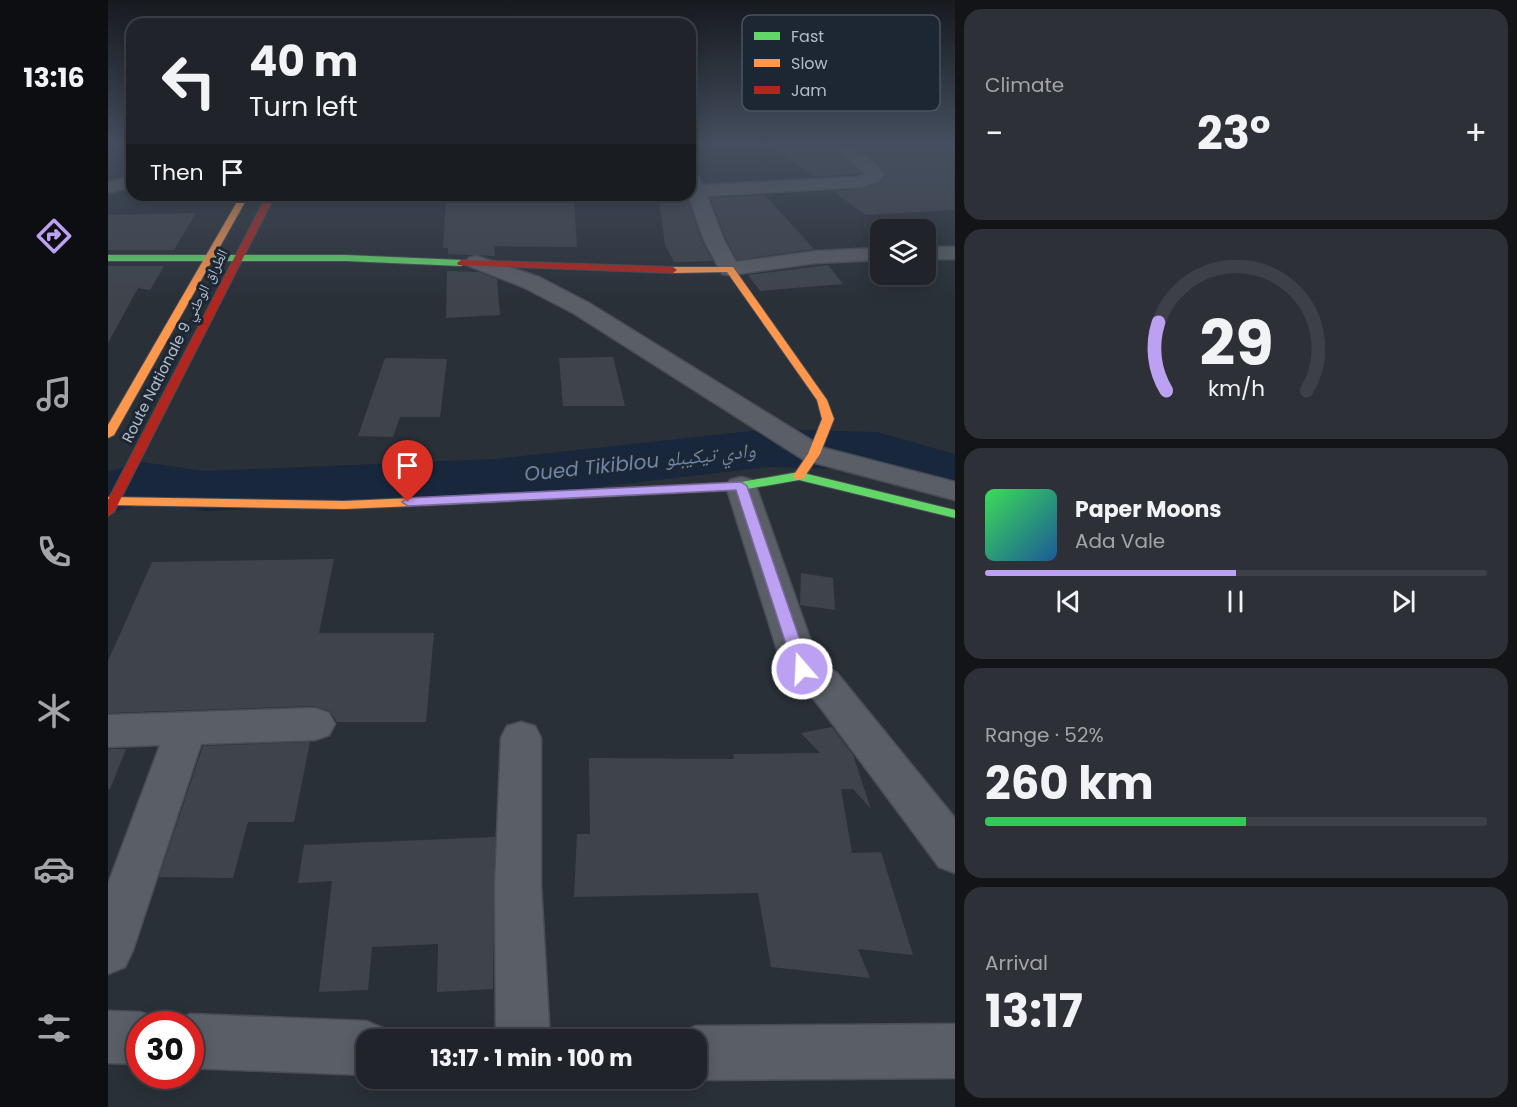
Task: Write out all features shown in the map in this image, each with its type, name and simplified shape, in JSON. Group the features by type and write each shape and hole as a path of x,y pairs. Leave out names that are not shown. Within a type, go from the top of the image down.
{"street":[{"path":"698,197 714,240 730,269 822,400 828,419 807,465"},
{"name":"Route Nationale الطراق الوطني 9","path":"108,435 242,201"},
{"name":"Route Nationale الطراق الوطني 9","path":"110,505 269,201"},
{"path":"936,254 954,253"},
{"path":"108,258 239,257 476,262 654,271 730,269 816,257 870,254"},
{"path":"476,262 531,282 581,308 807,465 954,514"},
{"path":"110,505 344,505 741,486 807,465 954,491"},
{"path":"741,486 802,669 822,682 837,700 954,853"},
{"path":"108,731 315,724"},
{"path":"108,950 186,729"},
{"path":"521,738 518,885 523,1029"},
{"path":"108,1037 126,1038"},
{"path":"204,1042 356,1048"},
{"path":"707,1053 954,1051"}],"building":[{"path":"767,197 814,249 737,260 710,198"},
{"path":"841,197 954,197 954,210 866,215"},
{"path":"446,201 574,201 577,247 494,246 495,256 448,254 448,248 443,248"},
{"path":"659,201 688,201 702,241 713,261 674,262 665,245"},
{"path":"196,213 174,250 108,250 108,215"},
{"path":"828,265 843,284 760,291 748,275"},
{"path":"108,266 164,266 150,290 138,288 108,343"},
{"path":"447,271 478,272 497,279 500,315 446,318"},
{"path":"613,357 625,406 563,406 559,358"},
{"path":"385,358 447,359 440,417 400,417 393,437 358,436"},
{"path":"334,559 319,633 434,633 426,722 337,722 330,711 315,706 108,713 108,661 152,562"},
{"path":"801,573 833,578 835,610 800,605"},
{"path":"832,727 853,755 871,809 853,789 841,789 852,853 881,852 913,955 858,949 870,978 771,967 758,893 574,897 577,834 590,834 589,758 734,759 733,754 820,753 801,733"},
{"path":"310,742 294,822 248,822 233,878 159,877 203,746"},
{"path":"108,749 126,749 110,789 108,789"},
{"path":"495,837 493,989 437,992 438,944 372,947 368,990 319,992 332,881 298,883 304,845"}],"waterway":[{"name":"Oued Tikiblou وادي تيكيبلو","path":"108,494 142,482 205,491 495,479 769,448 877,451 955,475"}],"traffic: fast":[{"path":"108,258 346,258 461,263"},
{"path":"437,501 741,486 799,476 955,514"}],"traffic: slow":[{"path":"108,435 242,201"},
{"path":"673,270 730,269 822,400 828,419 814,454 799,476"},
{"path":"108,501 344,505 437,501"}],"traffic: jam":[{"path":"108,512 268,201"},
{"path":"461,263 673,270"}],"route":[{"path":"408,502 741,486 802,669"}]}
